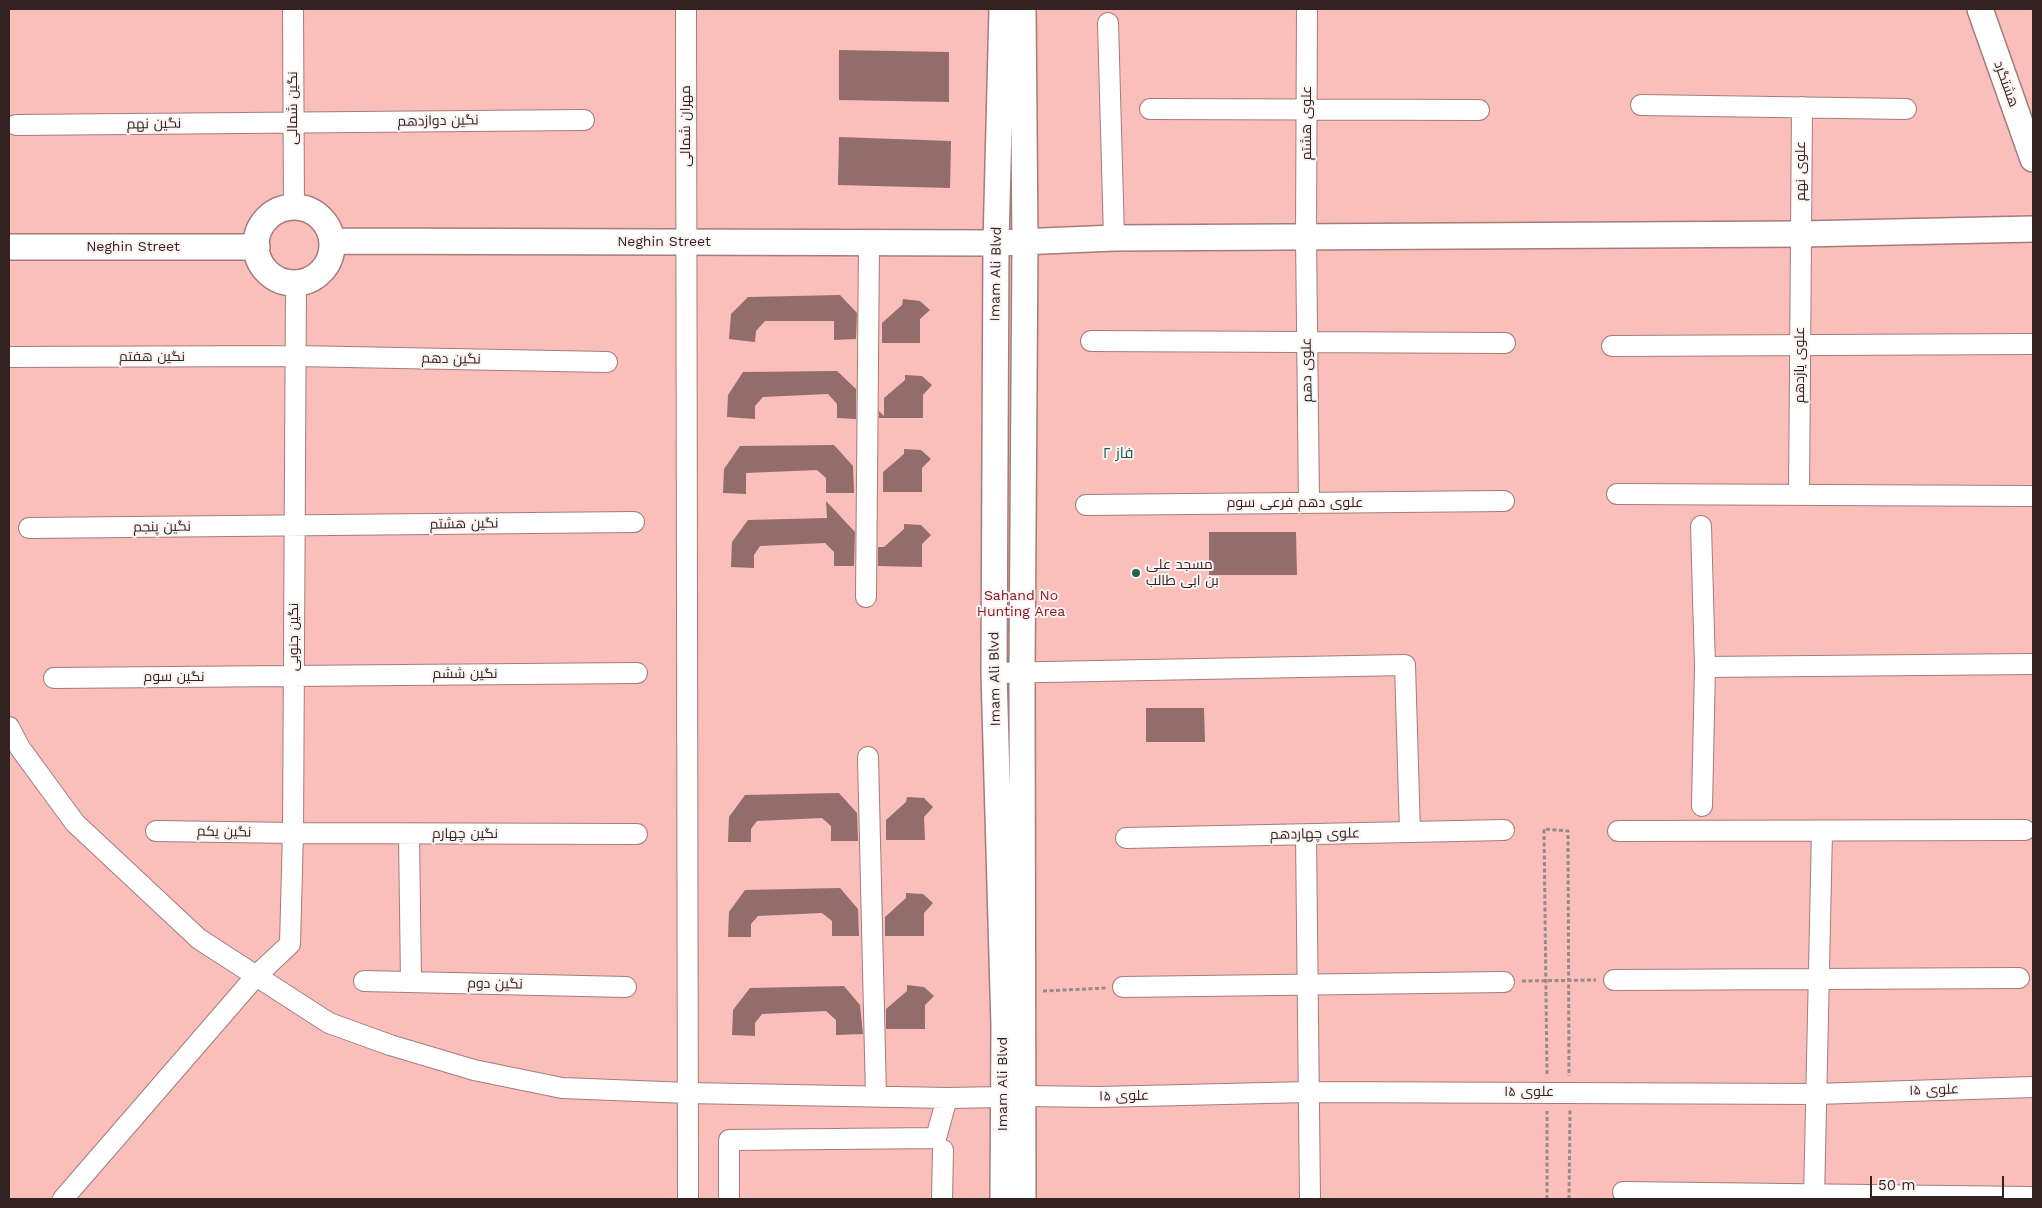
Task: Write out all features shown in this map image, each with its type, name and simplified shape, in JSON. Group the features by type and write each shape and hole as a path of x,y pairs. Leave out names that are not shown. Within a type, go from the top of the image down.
{"street":[{"name":"نگین شمالی","path":"293,9 294,207"},
{"name":"مهران شمالی","path":"686,9 688,1199"},
{"name":"Imam Ali Blvd","path":"1002,9 996,243 994,673 1004,1027 1014,1097 1024,1199"},
{"name":"Imam Ali Blvd","path":"1003,1199 1023,992 1022,673 1025,242 1023,9"},
{"name":"علوی هشتم","path":"1306,236 1308,9"},
{"name":"هشتگرد","path":"1980,9 2033,159"},
{"path":"1108,23 1114,238"},
{"path":"1640,105 1906,109"},
{"name":"علوی نهم","path":"1801,234 1802,108"},
{"path":"1150,109 1480,110"},
{"name":"نگین دوازدهم","path":"293,123 584,120"},
{"name":"نگین نهم","path":"16,125 293,123"},
{"path":"294,207 316,213 330,230 332,241 332,252 323,270 315,276 296,282 284,281 274,276 265,268 259,258 257,247 258,234 263,223 271,214 282,208 294,207"},
{"name":"Neghin Street","path":"332,241 996,243 1114,238 1801,234 2033,229"},
{"name":"علوی یازدهم","path":"1799,495 1801,234"},
{"name":"علوی دهم","path":"1306,236 1309,503"},
{"path":"866,598 869,243"},
{"name":"Neghin Street","path":"9,247 257,247"},
{"name":"نگین جنوبی","path":"63,1199 256,976 290,944 293,833 296,282"},
{"path":"1091,342 1505,343"},
{"path":"1612,346 2033,344"},
{"name":"نگین هفتم","path":"9,357 295,356"},
{"name":"نگین دهم","path":"295,356 607,362"},
{"path":"1618,494 2033,496"},
{"name":"علوی دهم فرعی سوم","path":"1086,504 1504,501"},
{"name":"نگین هشتم","path":"294,525 634,522"},
{"name":"نگین پنجم","path":"29,528 294,525"},
{"path":"1701,526 1705,667 1702,806"},
{"path":"1705,667 2033,664"},
{"path":"994,673 1405,666 1410,832"},
{"name":"نگین ششم","path":"294,676 637,673"},
{"name":"نگین سوم","path":"54,678 294,676"},
{"name":"علوی ۱۵","path":"9,727 20,748 74,823 198,939 329,1023 390,1045 474,1070 562,1088 688,1093 946,1098 1099,1097 1308,1092 1816,1094 2033,1087"},
{"path":"868,757 876,1096"},
{"name":"علوی چهاردهم","path":"1126,838 1504,830"},
{"path":"1814,1196 1822,830"},
{"path":"1618,831 2026,830"},
{"name":"نگین یکم","path":"156,831 293,833"},
{"name":"نگین چهارم","path":"293,833 637,834"},
{"path":"410,834 411,982"},
{"path":"1306,835 1310,1199"},
{"path":"1614,980 2020,978"},
{"name":"نگین دوم","path":"364,981 626,987"},
{"path":"1123,987 1504,982"},
{"path":"729,1199 729,1140 936,1138 946,1098"},
{"path":"942,1199 943,1150"},
{"path":"1623,1192 1814,1196 2030,1197"}],"path":[{"path":"1547,1199 1544,829 1568,832 1569,1199"},
{"path":"1504,982 1614,980"},
{"path":"1023,992 1123,987"}],"green space":[{"name":"Sahand No Hunting Area","path":"9,9 2033,9 2033,1199 9,1199"}],"building":[{"path":"839,50 949,52 949,102 839,100"},
{"path":"839,137 951,141 950,188 838,185"},
{"path":"840,295 857,313 856,339 834,340 834,321 765,321 756,331 755,342 729,339 731,314 748,297"},
{"path":"903,299 920,301 930,310 920,319 920,343 882,343 882,323 902,305"},
{"path":"837,371 856,389 856,419 837,418 837,404 828,394 763,397 755,406 755,419 727,417 728,395 743,372"},
{"path":"905,375 922,376 932,385 923,395 923,418 879,418 879,411 884,416 884,398 905,380"},
{"path":"834,445 853,466 854,493 826,493 826,478 817,470 746,473 746,494 723,493 724,469 740,446"},
{"path":"904,449 921,450 931,459 922,468 922,492 883,492 883,472 904,454"},
{"path":"826,501 855,532 854,566 834,566 834,552 825,543 760,546 754,555 754,568 731,567 732,542 748,520 827,518"},
{"path":"904,524 921,525 931,535 922,544 922,567 878,566 878,547 884,547 904,529"},
{"path":"1209,532 1296,532 1297,575 1209,575"},
{"path":"1146,708 1204,708 1205,742 1146,742"},
{"path":"839,793 857,813 858,841 831,841 831,826 822,818 757,821 751,829 751,842 728,842 729,817 745,795"},
{"path":"907,797 924,798 933,807 924,817 925,840 886,840 886,820 906,802"},
{"path":"840,888 858,909 859,936 832,936 832,921 822,913 758,916 751,924 751,937 728,937 729,912 745,890"},
{"path":"906,893 923,894 933,903 924,913 924,936 885,936 885,917 906,898"},
{"path":"907,985 924,987 934,996 925,1005 925,1029 886,1029 886,1009 907,991"},
{"path":"844,986 860,1005 863,1034 836,1035 836,1020 826,1011 762,1014 755,1023 755,1036 732,1035 733,1010 750,988"}],"place":[{"name":"مسجد علی بن ابی طالب","path":"1136,573"}],"district":[{"name":"فاز ۲","path":"1118,454"}]}
